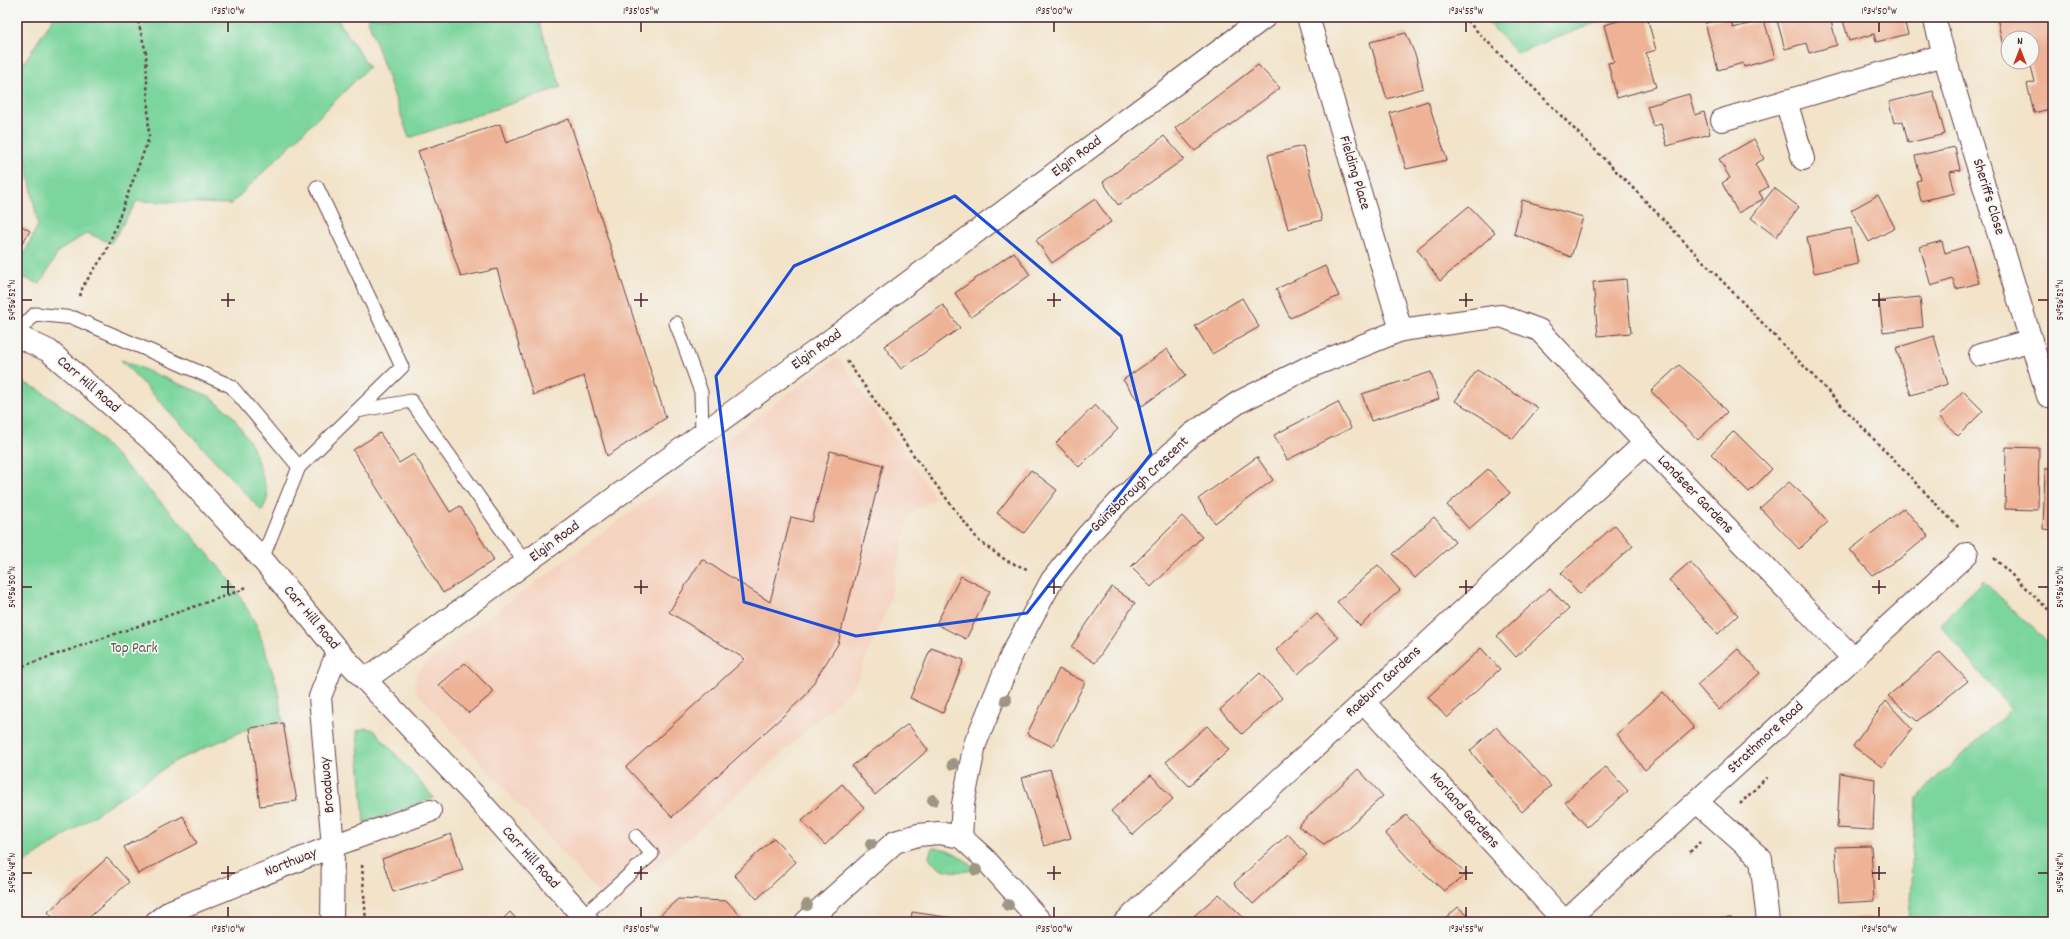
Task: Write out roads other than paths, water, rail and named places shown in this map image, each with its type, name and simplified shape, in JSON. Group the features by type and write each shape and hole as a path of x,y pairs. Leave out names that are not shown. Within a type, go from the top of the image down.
{"street":[{"name":"Elgin Road","path":"366,680 831,340 1265,17"},
{"name":"Fielding Place","path":"1308,17 1401,330"},
{"name":"Sheriffs Close","path":"1934,17 1944,55 2048,396"},
{"path":"1722,120 1944,55"},
{"path":"1786,101 1803,158"},
{"name":"Gainsborough Crescent","path":"961,837 963,804 974,744 1013,652 1052,580 1088,536 1119,502 1192,434 1239,402 1301,371 1401,330 1501,316 1539,330"},
{"name":"Landseer Gardens","path":"1539,330 1644,443 1854,658"},
{"name":"Carr Hill Road","path":"17,334 49,351 156,444 268,566 338,651 476,797 585,919"},
{"path":"1980,355 2032,340"},
{"name":"Raeburn Gardens","path":"1125,922 1644,443"},
{"name":"Strathmore Road","path":"1565,922 1967,554"},
{"name":"Broadway","path":"332,922 333,846 320,697 338,651"},
{"name":"Morland Gardens","path":"1363,701 1565,922"},
{"path":"1697,802 1761,859 1768,922"},
{"name":"Northway","path":"156,922 171,911 333,846 430,811"},
{"path":"806,922 895,842 918,835 939,833 961,837 985,859 1041,922"}],"lane":[{"path":"268,566 299,467 402,367 317,187"},
{"path":"17,334 35,314 74,318 231,386 299,467"},
{"path":"676,323 701,392 702,433"},
{"path":"357,411 411,401 526,564"},
{"path":"585,919 652,854 636,836"}],"park label":[{"name":"Top Park","path":"134,649"}]}
